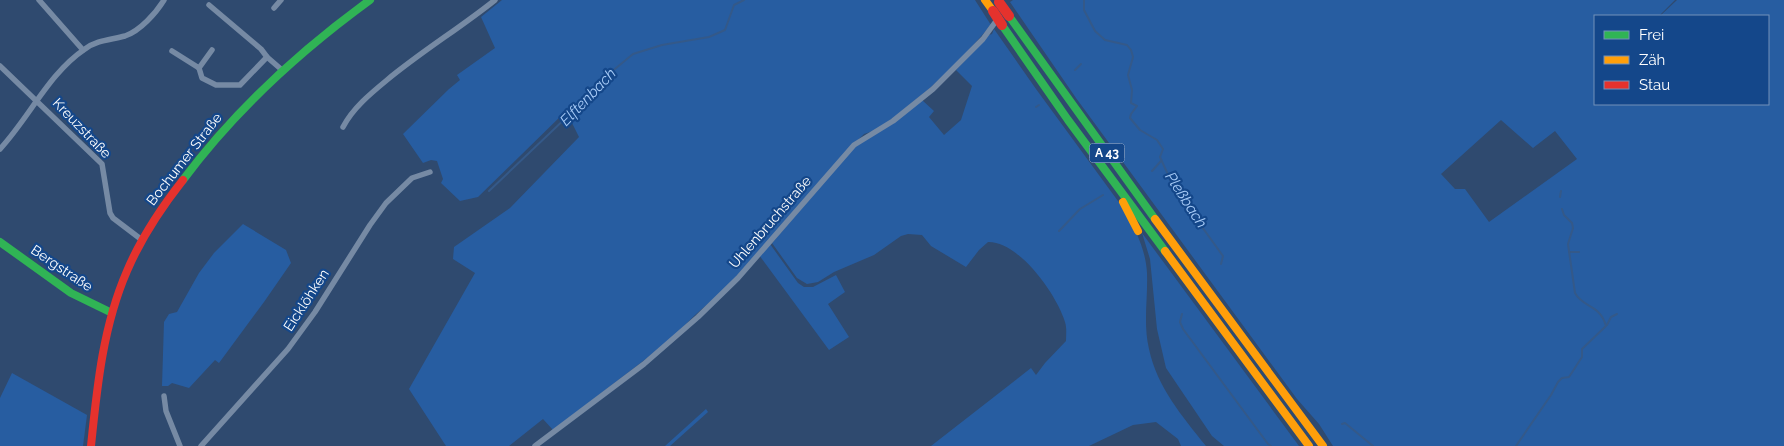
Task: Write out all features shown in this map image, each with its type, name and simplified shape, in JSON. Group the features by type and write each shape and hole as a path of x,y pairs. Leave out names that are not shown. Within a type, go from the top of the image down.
{"main road":[{"name":"Bochumer Straße","path":"91,446 99,370 112,312 130,264 142,240 177,187 240,112 282,70 370,0"},
{"name":"A 43","path":"985,0 1114,183 1309,446"},
{"name":"A 43","path":"1002,1 1009,16 1201,282 1323,446"},
{"path":"1114,183 1138,231"},
{"name":"Bergstraße","path":"0,242 71,293 112,312"}],"street":[{"path":"39,0 83,50"},
{"path":"0,149 57,76 83,50 98,42 132,32 164,0"},
{"path":"274,8 281,0"},
{"path":"342,127 350,114 408,63 495,0"},
{"name":"Uhlenbruchstraße","path":"535,446 644,364 698,317 738,278 854,146 901,115 963,61 992,27 1002,1"},
{"path":"209,5 261,49 282,70"},
{"path":"172,50 199,68 202,78 216,85 236,86 244,83 267,57"},
{"path":"199,68 212,50"},
{"name":"Kreuzstraße","path":"0,66 102,164 110,213 142,240"},
{"name":"Eicklöhken","path":"201,446 288,349 315,312 386,203 412,178 430,172"},
{"path":"164,396 166,411 180,446"}],"shaded area":[{"path":"502,0 975,0 991,25 961,59 930,88 876,130 864,134 726,288 647,358 553,430 543,419 509,446 446,446 409,389 475,273 453,259 454,247 510,208 579,137 566,111 478,197 460,201 441,183 443,179 437,161 431,160 423,163 403,134 460,80 457,75 495,48 481,17"},
{"path":"1013,0 1675,0 1660,15 1594,15 1594,105 1769,105 1769,15 1661,15 1677,0 1784,0 1784,446 1333,446 1319,424 1297,399 1076,98 1010,2","holes":["1501,120 1533,148 1555,131 1577,159 1489,222 1465,189 1455,189 1441,174"]},
{"path":"994,29 1130,219 1145,257 1147,282 1146,330 1153,363 1172,401 1206,446 1181,446 1178,439 1156,422 1133,425 1089,446 931,446 1031,368 1036,375 1066,341 1066,324 1061,311 1035,272 1012,250 1000,244 988,242 966,267 931,246 922,235 908,234 901,236 874,255 834,272 818,282 807,284 797,278 772,243 855,146 922,100 934,111 929,117 944,135 961,120 972,86 956,70 992,34"},
{"path":"243,224 286,250 291,263 219,363 215,360 189,388 172,383 168,386 162,386 164,322 169,314 177,312 199,273 214,253"},
{"path":"1142,233 1299,446 1224,446 1212,436 1166,368 1157,329 1150,259"},
{"path":"770,244 798,283 804,287 813,287 836,275 845,292 828,304 849,337 829,350 759,255"},
{"path":"12,373 87,415 83,446 0,446 0,398"},
{"path":"706,409 708,412 670,446 665,446"}],"waterway":[{"name":"Elftenbach","path":"489,191 570,114 586,102 598,83 633,54 662,45 709,37 725,30 734,5 744,0"},
{"name":"Pleßbach","path":"1084,0 1084,10 1095,31 1105,40 1127,45 1131,50 1133,57 1128,75 1132,90 1131,103 1137,106 1130,118 1140,130 1157,140 1163,149 1160,157 1174,188 1223,256 1221,264"},
{"path":"1075,70 1081,64"},
{"path":"1152,171 1161,161"},
{"path":"1560,197 1561,191"},
{"path":"1059,231 1080,209 1103,195"},
{"path":"1516,446 1558,382 1562,378 1569,377 1582,357 1582,349 1606,326 1600,314 1578,298 1575,293 1568,244 1573,228 1572,223 1564,215 1562,209"},
{"path":"1569,252 1579,252"},
{"name":"Pleßbach","path":"1182,314 1180,322 1183,329 1271,446"},
{"path":"1607,325 1611,317 1617,314"},
{"name":"Pleßbach","path":"1342,424 1345,423 1373,446"}],"traffic: fast":[{"path":"183,180 224,130 270,83 319,40 370,0"},
{"path":"1009,16 1155,219"},
{"path":"1002,25 1068,120 1165,251"},
{"path":"0,242 71,293 112,313"}],"traffic: slow":[{"path":"985,0 993,11"},
{"path":"1123,202 1138,231"},
{"path":"1155,219 1323,446"},
{"path":"1165,251 1309,446"}],"traffic: jam":[{"path":"999,2 1009,16"},
{"path":"993,11 1002,25"},
{"path":"91,446 102,357 119,292 145,235 159,212 183,180"}]}
